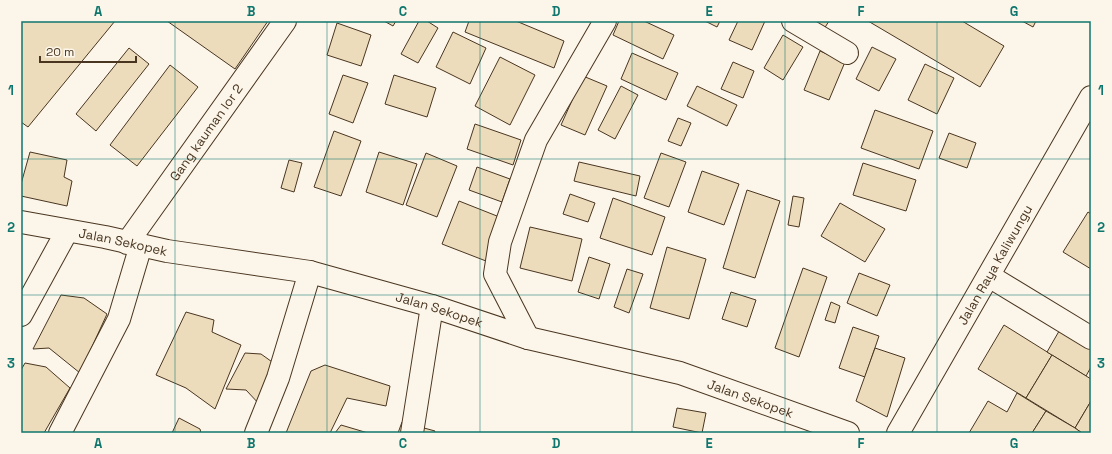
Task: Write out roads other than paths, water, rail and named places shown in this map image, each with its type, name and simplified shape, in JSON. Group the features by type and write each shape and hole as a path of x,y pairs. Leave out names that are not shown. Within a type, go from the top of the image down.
{"street":[{"name":"Gang kauman lor 2","path":"60,433 119,319 132,244 285,21"},
{"path":"528,338 494,274 500,242 517,190 536,140 604,21"},
{"path":"793,21 847,53"},
{"name":"Jalan Raya Kaliwungu","path":"898,433 1091,97"},
{"name":"Jalan Sekopek","path":"21,222 67,232 105,237 167,251 310,272 432,306 528,338 680,373 848,433"},
{"path":"21,315 67,232"},
{"path":"256,433 278,378 310,272"},
{"path":"989,276 1091,338"},
{"path":"412,433 432,306"}]}
